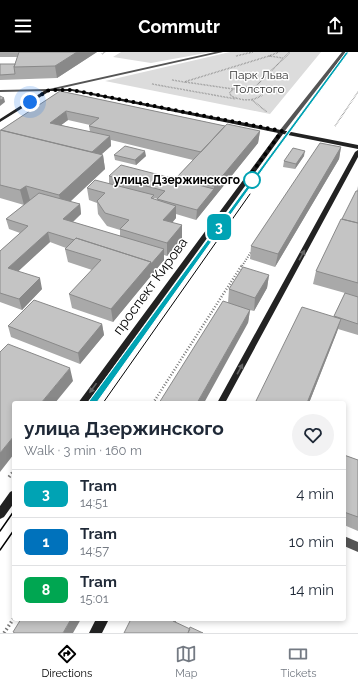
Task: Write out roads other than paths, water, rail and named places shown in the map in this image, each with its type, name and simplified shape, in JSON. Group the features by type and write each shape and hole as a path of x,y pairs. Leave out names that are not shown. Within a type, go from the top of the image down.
{"street":[{"path":"0,122 49,90 221,52"},
{"name":"проспект Кирова","path":"83,401 282,131 344,52"},
{"path":"0,91 72,90 358,147"},
{"path":"222,401 358,152"},
{"path":"0,514 12,498"},
{"path":"346,542 358,547"},
{"path":"95,633 102,621"}],"tram line":[{"path":"93,401 267,160 347,52"},
{"name":"3","path":"93,401 267,160 347,52"},
{"path":"104,401 250,194"},
{"path":"0,531 12,514"},
{"path":"0,550 12,533"}],"place":[{"name":"улица Дзержинского","path":"252,180"}],"park label":[{"name":"Парк Льва Толстого","path":"259,82"}]}
